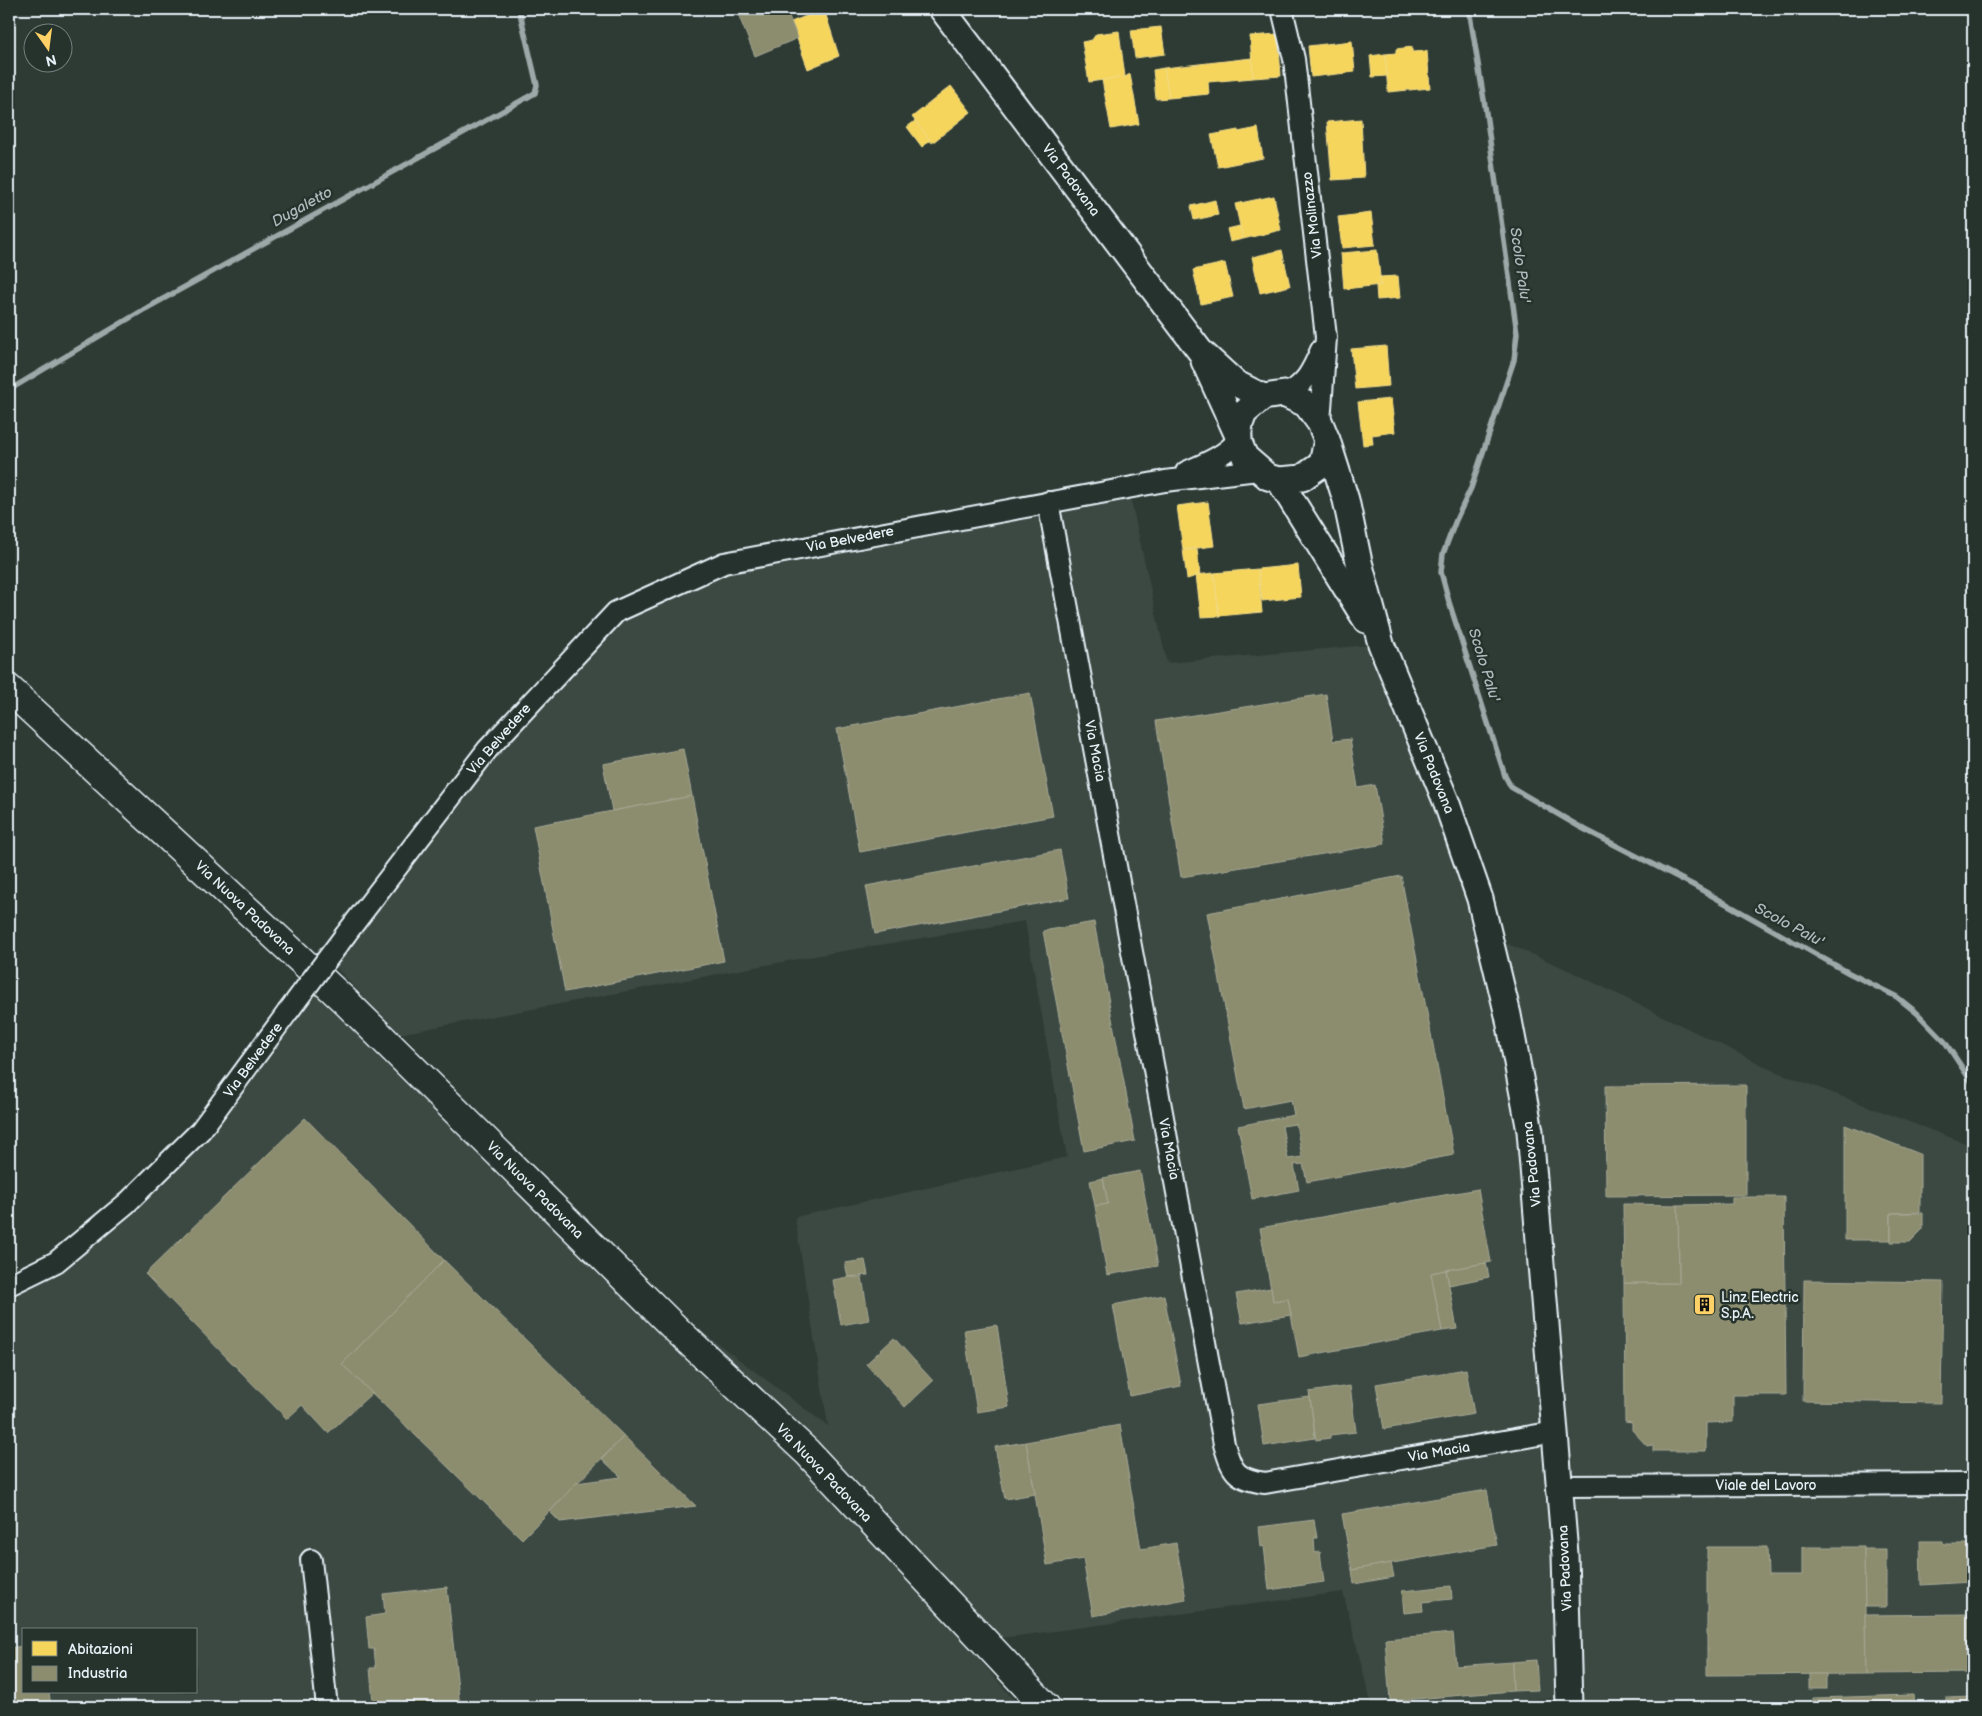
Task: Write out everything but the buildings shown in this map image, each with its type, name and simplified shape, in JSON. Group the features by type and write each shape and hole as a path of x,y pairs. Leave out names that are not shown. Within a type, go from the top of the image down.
{"main road":[{"name":"Via Nuova Padovana","path":"9,689 345,1001 680,1333 807,1452 1046,1707"}],"street":[{"name":"Via Padovana","path":"942,9 1200,352 1235,383 1306,404 1323,432 1346,500 1359,562 1381,644 1446,801 1480,899 1508,1015 1530,1131 1565,1554 1569,1707"},
{"name":"Via Molinazzo","path":"1282,9 1294,58 1326,337 1323,432"},
{"path":"1239,439 1240,424 1244,413 1274,396 1293,391 1312,373 1326,337"},
{"name":"Via Padovana","path":"1200,352 1245,456 1269,475 1381,644"},
{"path":"1269,475 1302,478 1322,464 1323,432"},
{"name":"Via Belvedere","path":"1165,481 1208,463 1234,446 1239,439"},
{"name":"Via Belvedere","path":"9,1284 56,1262 127,1204 201,1130 346,934 487,750 616,612 724,563 1165,481 1269,475"},
{"name":"Via Macia","path":"1048,502 1222,1435 1229,1462 1236,1472 1246,1480 1265,1483 1555,1432"},
{"name":"Viale del Lavoro","path":"1560,1486 1973,1484"},
{"path":"311,1560 327,1707"}],"shaded area":[{"path":"1128,487 1167,663 1381,644 1489,936 1564,968 1777,1072 1973,1146 1973,1707 1569,1707 1569,1697 1419,1707 1372,1707 1343,1592 965,1643 1020,1707 9,1707 9,1285 56,1262 201,1130 316,974 611,1264 828,1426 795,1217 1067,1157 1025,921 825,954 399,1034 329,960 487,750 616,612 724,563"}],"waterway":[{"name":"Dugaletto","path":"9,390 145,309 535,93 537,85 519,9"},
{"name":"Scolo Palu'","path":"1469,9 1485,106 1517,333 1514,360 1471,488 1443,554 1441,572 1505,776 1511,787 1580,827 1693,885 1849,973 1897,997 1917,1013 1945,1042 1973,1084"}],"place":[{"name":"Linz Electric S.p.A.","path":"1705,1305"}]}
